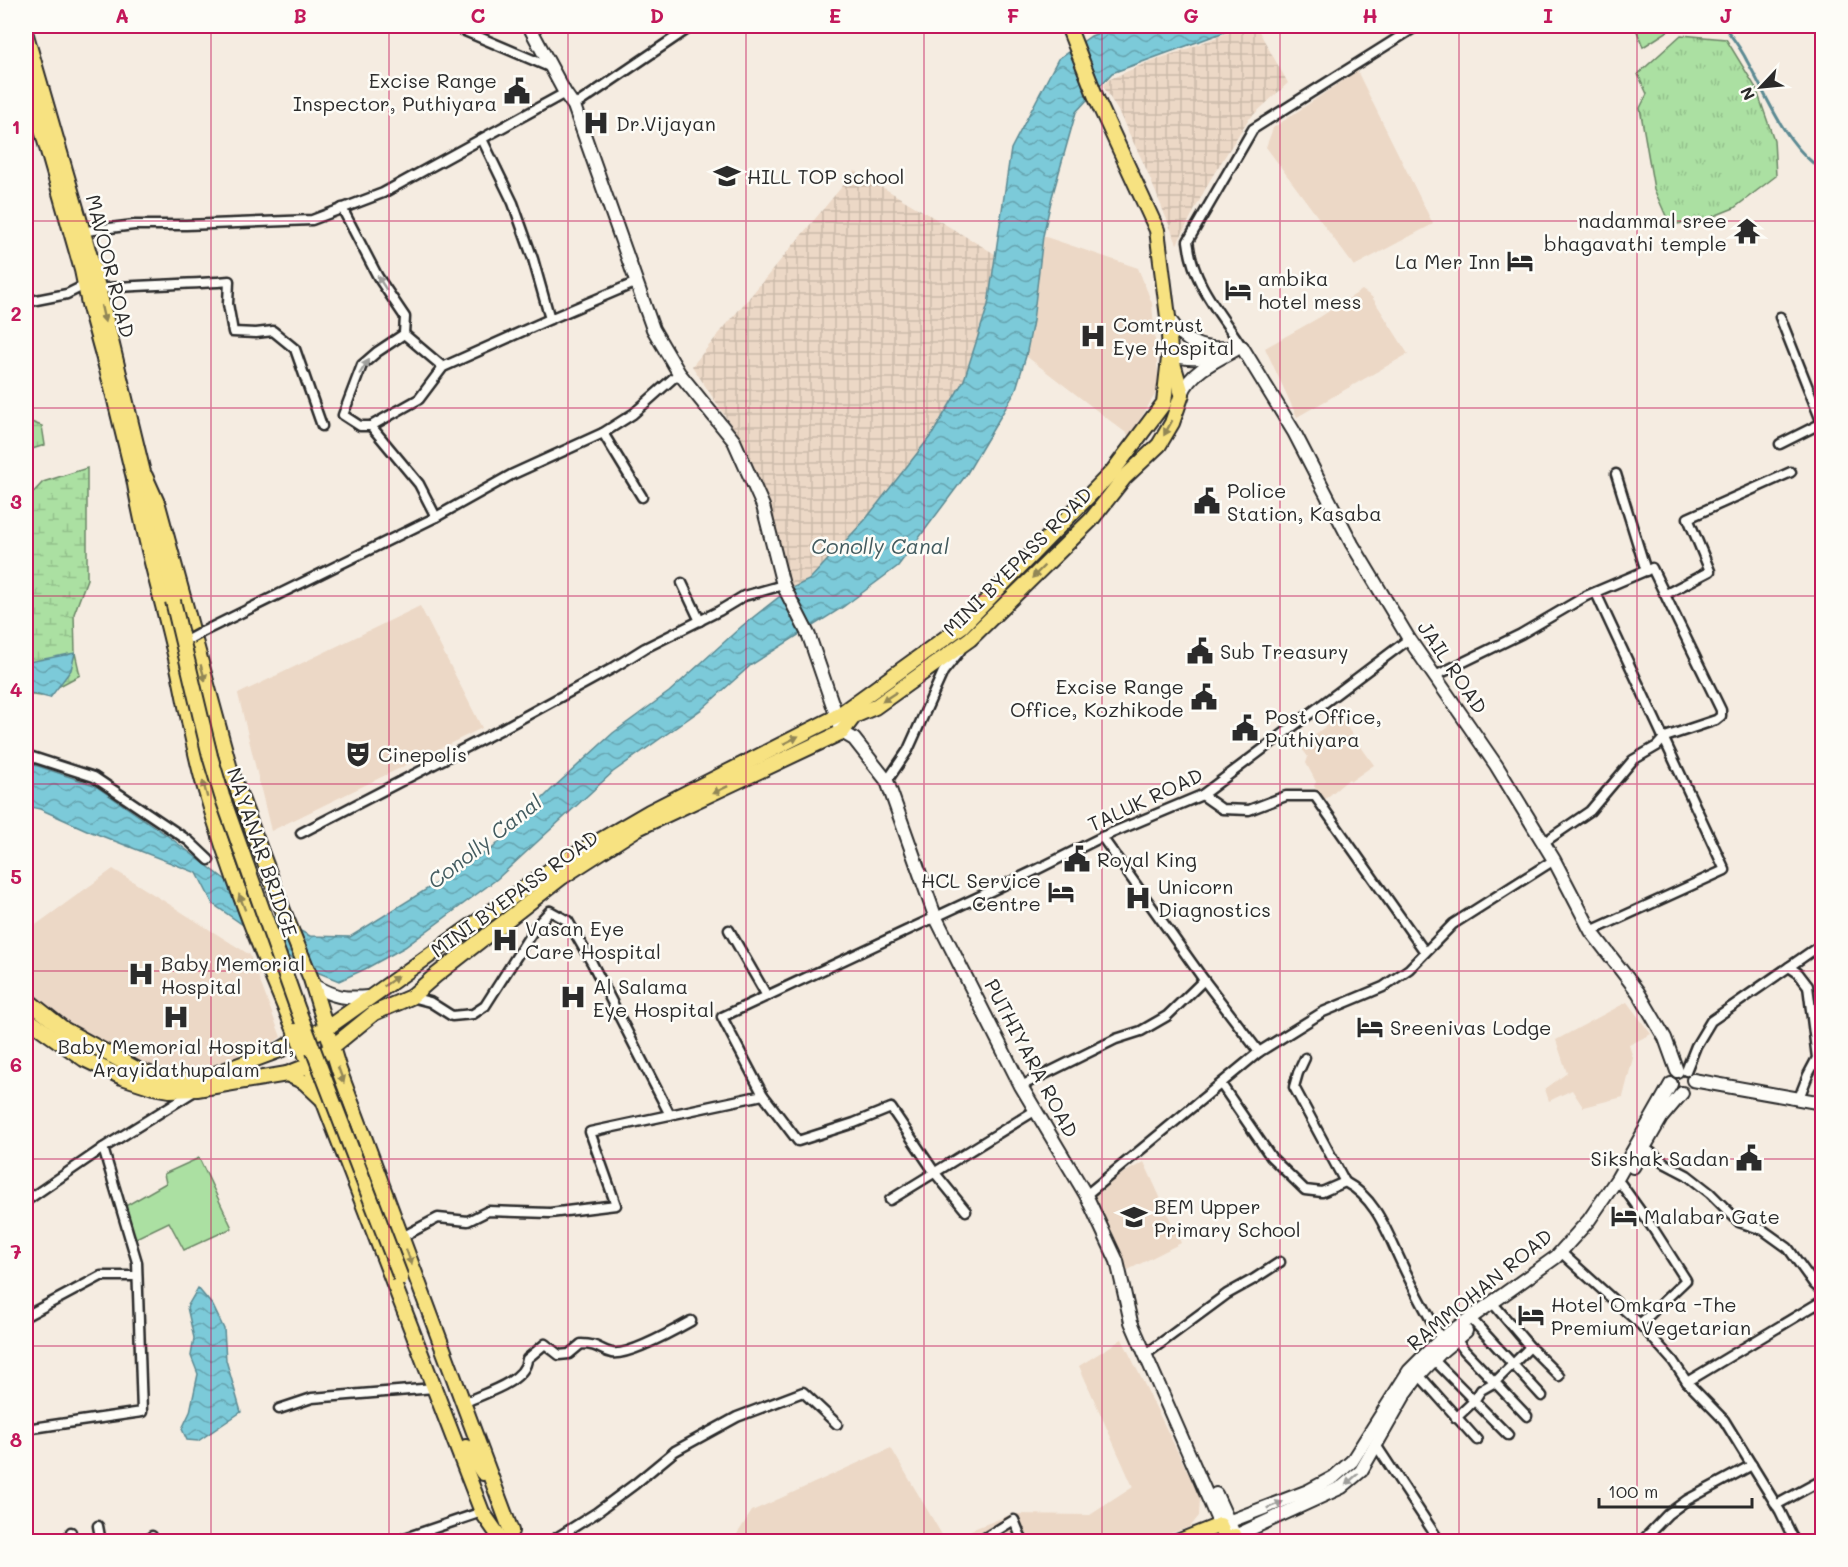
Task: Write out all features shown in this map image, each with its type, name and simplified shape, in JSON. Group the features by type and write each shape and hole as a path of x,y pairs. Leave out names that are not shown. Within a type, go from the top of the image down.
{"main road":[{"path":"530,26 574,106 653,328 679,373 734,441 763,506 783,585 809,636 842,732"},
{"path":"26,1018 84,1059 122,1077 153,1088 170,1090 199,1084 327,1028 556,866 649,812 836,717 962,626 1113,471 1164,403 1170,353 1168,316 1157,230 1097,100 1069,27"},
{"name":"MAVOOR ROAD","path":"26,35 173,601"},
{"name":"MAVOOR ROAD","path":"26,74 77,232"},
{"path":"1168,316 1185,338 1195,345 1219,349 1242,347"},
{"path":"1170,353 1191,360 1242,347"},
{"path":"1182,394 1185,384 1192,378 1214,362 1242,347"},
{"name":"JAIL ROAD","path":"1242,347 1293,432 1352,544 1409,639 1496,765 1554,860 1591,931 1638,992 1685,1074"},
{"path":"1170,353 1182,394"},
{"name":"MINI BYEPASS ROAD","path":"199,1084 287,1074 310,1065 374,1013 411,997 562,877 638,828 842,732 854,716 875,707 970,639 1090,520 1124,478 1159,445 1172,423 1182,394"},
{"path":"140,477 158,505 230,770 312,982 332,1047 462,1403 507,1538"},
{"path":"140,477 141,522 173,646 204,786 228,865 256,940 310,1065 482,1512 507,1538"},
{"name":"NAYANAR BRIDGE","path":"173,601 210,756 222,796 298,1010 466,1447 507,1538"},
{"name":"PUTHIYARA ROAD","path":"842,732 854,739 887,781 935,916 1021,1086 1086,1195 1117,1261 1131,1322 1173,1414 1174,1424 1212,1504 1225,1524"},
{"path":"218,832 220,821 228,815 235,815 251,826"},
{"path":"312,982 333,996 351,999 368,997"},
{"path":"26,1002 65,1030 138,1070 162,1078 199,1084"},
{"path":"287,1074 304,1082 324,1101"},
{"path":"1685,1074 1692,1087 1682,1093 1675,1090 1671,1079 1685,1074 1822,1103"},
{"name":"RAMMOHAN ROAD","path":"1228,1540 1342,1487 1361,1471 1405,1394 1441,1339 1556,1257 1582,1227 1617,1179 1671,1084"},
{"name":"RAMMOHAN ROAD","path":"1225,1524 1308,1491 1334,1477 1352,1461 1402,1380 1565,1256 1593,1224 1645,1148 1661,1118 1682,1093"},
{"path":"1177,1542 1225,1524 1228,1540"}],"street":[{"path":"453,26 552,68"},
{"path":"574,106 692,26"},
{"path":"1242,347 1205,295 1190,260 1188,241 1253,129 1417,26"},
{"path":"77,232 134,225 312,220 383,193 565,93"},
{"path":"482,139 513,203 533,259 550,319"},
{"path":"342,208 378,277 405,317 404,334"},
{"path":"26,302 91,287 230,281 228,304 233,332 256,333 273,330 295,349 322,426"},
{"path":"404,334 377,351 362,365 343,415 360,426 371,426 419,399 443,367 637,282"},
{"path":"1780,317 1822,423 1780,444"},
{"path":"404,334 443,367"},
{"path":"189,639 436,517 511,475 603,433 633,414 679,373"},
{"path":"371,426 418,484 436,517"},
{"path":"603,433 642,497"},
{"path":"1666,594 1710,571 1688,518 1791,472"},
{"path":"1616,474 1646,571"},
{"path":"1435,676 1521,634 1586,596 1652,568 1721,710 1721,716 1716,720 1665,737 1657,746 1633,759 1590,811 1543,843"},
{"path":"682,583 700,621"},
{"path":"301,833 500,730 645,648 744,596 783,585"},
{"path":"1591,931 1725,870 1596,593"},
{"path":"887,781 908,750 944,672 970,639"},
{"name":"TALUK ROAD","path":"763,1095 722,1017 1102,837 1202,795 1409,639"},
{"path":"26,755 93,777 189,841 209,860"},
{"path":"1202,795 1222,809 1249,810 1286,796 1315,796 1425,952"},
{"path":"1102,837 1204,980 1259,1052"},
{"path":"1086,1195 1259,1052 1323,1012 1383,987 1408,969 1453,924 1554,860"},
{"path":"411,997 430,1002 452,1016 472,1014 485,1006 536,926 550,911 567,921 587,955 670,1115"},
{"path":"729,930 768,996"},
{"path":"1685,1074 1696,1046 1711,1021 1822,944"},
{"path":"1789,967 1808,986 1817,1058 1799,1098"},
{"path":"1021,1086 1116,1039 1141,1031 1167,1016 1204,980"},
{"path":"1305,1058 1294,1087 1345,1182 1360,1189 1383,1220 1402,1265 1441,1339"},
{"path":"26,1201 199,1084"},
{"path":"1221,1084 1271,1157 1305,1190 1322,1192 1345,1182"},
{"path":"402,1236 438,1218 468,1221 488,1211 550,1213 616,1205 590,1132 763,1095 798,1141 891,1108 935,1173 966,1211"},
{"path":"890,1200 1036,1110"},
{"path":"26,1429 142,1412 137,1262 103,1148"},
{"path":"1645,1148 1666,1164 1687,1175 1740,1222 1763,1230 1788,1248 1814,1284 1822,1291"},
{"path":"1621,1184 1654,1230 1686,1281 1640,1324"},
{"path":"1565,1256 1640,1324 1673,1361 1688,1382 1724,1420 1776,1505 1795,1542"},
{"path":"1146,1354 1227,1294 1280,1262"},
{"path":"26,1316 101,1276 138,1276"},
{"path":"1688,1382 1822,1300"},
{"path":"1496,1307 1530,1347 1559,1376"},
{"path":"462,1403 510,1382 521,1374 526,1367 527,1359 545,1344 559,1355 569,1354 581,1344 593,1344 612,1353 625,1352 691,1322"},
{"path":"1475,1323 1542,1396"},
{"path":"1456,1339 1527,1416"},
{"path":"1456,1418 1474,1401 1481,1390 1495,1382 1530,1347"},
{"path":"1429,1360 1508,1435"},
{"path":"1419,1375 1477,1440"},
{"path":"279,1409 312,1398 434,1388"},
{"path":"550,1542 604,1508 675,1451 737,1418 803,1392 837,1424"},
{"path":"1376,1446 1440,1542"},
{"path":"1641,1542 1668,1514 1688,1500 1752,1465"},
{"path":"1776,1505 1822,1480"},
{"path":"393,1542 482,1512"},
{"path":"978,1542 1014,1520 1023,1542"},
{"path":"98,1526 101,1542"},
{"path":"70,1542 71,1532"}],"shaded area":[{"path":"1245,26 1256,26 1288,83 1248,120 1210,180 1177,244 1144,164 1103,86 1108,80 1148,62"},
{"path":"1357,71 1433,224 1354,266 1266,147 1273,128"},
{"path":"855,171 995,254 988,305 964,380 933,433 865,520 809,580 788,590 767,506 741,440 692,366"},
{"name":"Comtrust Eye Hospital","path":"1043,236 1138,268 1152,303 1159,388 1130,436 1026,356 1033,321"},
{"path":"1362,290 1372,297 1408,354 1297,417 1265,348"},
{"path":"420,606 482,728 271,831 238,694"},
{"path":"1339,716 1374,765 1351,781 1349,779 1324,800 1314,786 1316,782 1306,763 1308,757 1300,746"},
{"name":"Baby Memorial Hospital","path":"113,869 250,955 281,1037 246,1061 193,1076 153,1068 61,1022 26,993 26,932"},
{"path":"1627,1002 1651,1034 1629,1045 1633,1058 1623,1097 1583,1107 1572,1090 1549,1101 1545,1089 1567,1073 1556,1040"},
{"name":"BEM Upper Primary School","path":"1144,1162 1181,1243 1126,1271 1086,1193"},
{"path":"1122,1339 1200,1497 1199,1516 1190,1527 1148,1541 732,1542 752,1511 891,1448 945,1540 1012,1514 1090,1515 1133,1487 1079,1366"}],"green space":[{"path":"1635,26 1676,26 1643,47"},
{"path":"1681,35 1726,39 1756,88 1774,140 1776,176 1734,208 1704,220 1670,225 1654,189 1640,108 1647,94 1638,74"},
{"path":"26,420 42,426 45,445 26,451"},
{"path":"87,468 87,579 74,614 75,653 80,675 41,696 26,694 26,500 43,482"},
{"path":"199,1158 232,1228 184,1250 169,1222 136,1238 122,1208 166,1183 164,1174"}],"water":[{"name":"Conolly Canal","path":"1117,26 1241,26 1112,73 1076,112 1043,236 1033,321 1026,356 1015,392 966,475 898,566 843,607 751,665 702,709 613,772 497,879 405,947 339,981 302,966 213,904 197,873 89,831 40,809 26,806 26,762 94,785 168,836 276,918 310,936 350,937 493,848 613,733 669,692 742,626 788,590 809,580 865,520 933,433 964,380 988,305 1011,149 1058,59 1091,36"},
{"path":"75,653 71,670 50,698 26,692 26,658 29,662"},
{"path":"198,1288 213,1306 224,1329 226,1360 241,1412 198,1441 187,1440 182,1429 190,1412 198,1374 191,1356 194,1338 187,1307"}],"waterway":[{"path":"1724,26 1742,52 1792,141 1813,163 1822,162"}],"place":[{"name":"Excise Range Inspector, Puthiyara","path":"517,91"},
{"name":"Dr.Vijayan","path":"596,123"},
{"name":"HILL TOP school","path":"727,176"},
{"name":"nadammal sree bhagavathi temple","path":"1747,231"},
{"name":"La Mer Inn","path":"1520,261"},
{"name":"ambika hotel mess","path":"1238,290"},
{"name":"Comtrust Eye Hospital","path":"1093,336"},
{"name":"Police Station, Kasaba","path":"1207,501"},
{"name":"Sub Treasury","path":"1200,651"},
{"name":"Excise Range Office, Kozhikode","path":"1204,697"},
{"name":"Post Office, Puthiyara","path":"1245,728"},
{"name":"Cinepolis","path":"358,754"},
{"name":"Royal King","path":"1077,859"},
{"name":"HCL Service Centre","path":"1061,892"},
{"name":"Unicorn Diagnostics","path":"1138,898"},
{"name":"Vasan Eye Care Hospital","path":"505,940"},
{"name":"Baby Memorial Hospital","path":"141,974"},
{"name":"Al Salama Eye Hospital","path":"573,997"},
{"name":"Baby Memorial Hospital, Arayidathupalam","path":"176,1017"},
{"name":"Sreenivas Lodge","path":"1370,1027"},
{"name":"Sikshak Sadan","path":"1749,1158"},
{"name":"Malabar Gate","path":"1624,1216"},
{"name":"BEM Upper Primary School","path":"1134,1217"},
{"name":"Hotel Omkara -The Premium Vegetarian","path":"1531,1315"}]}
